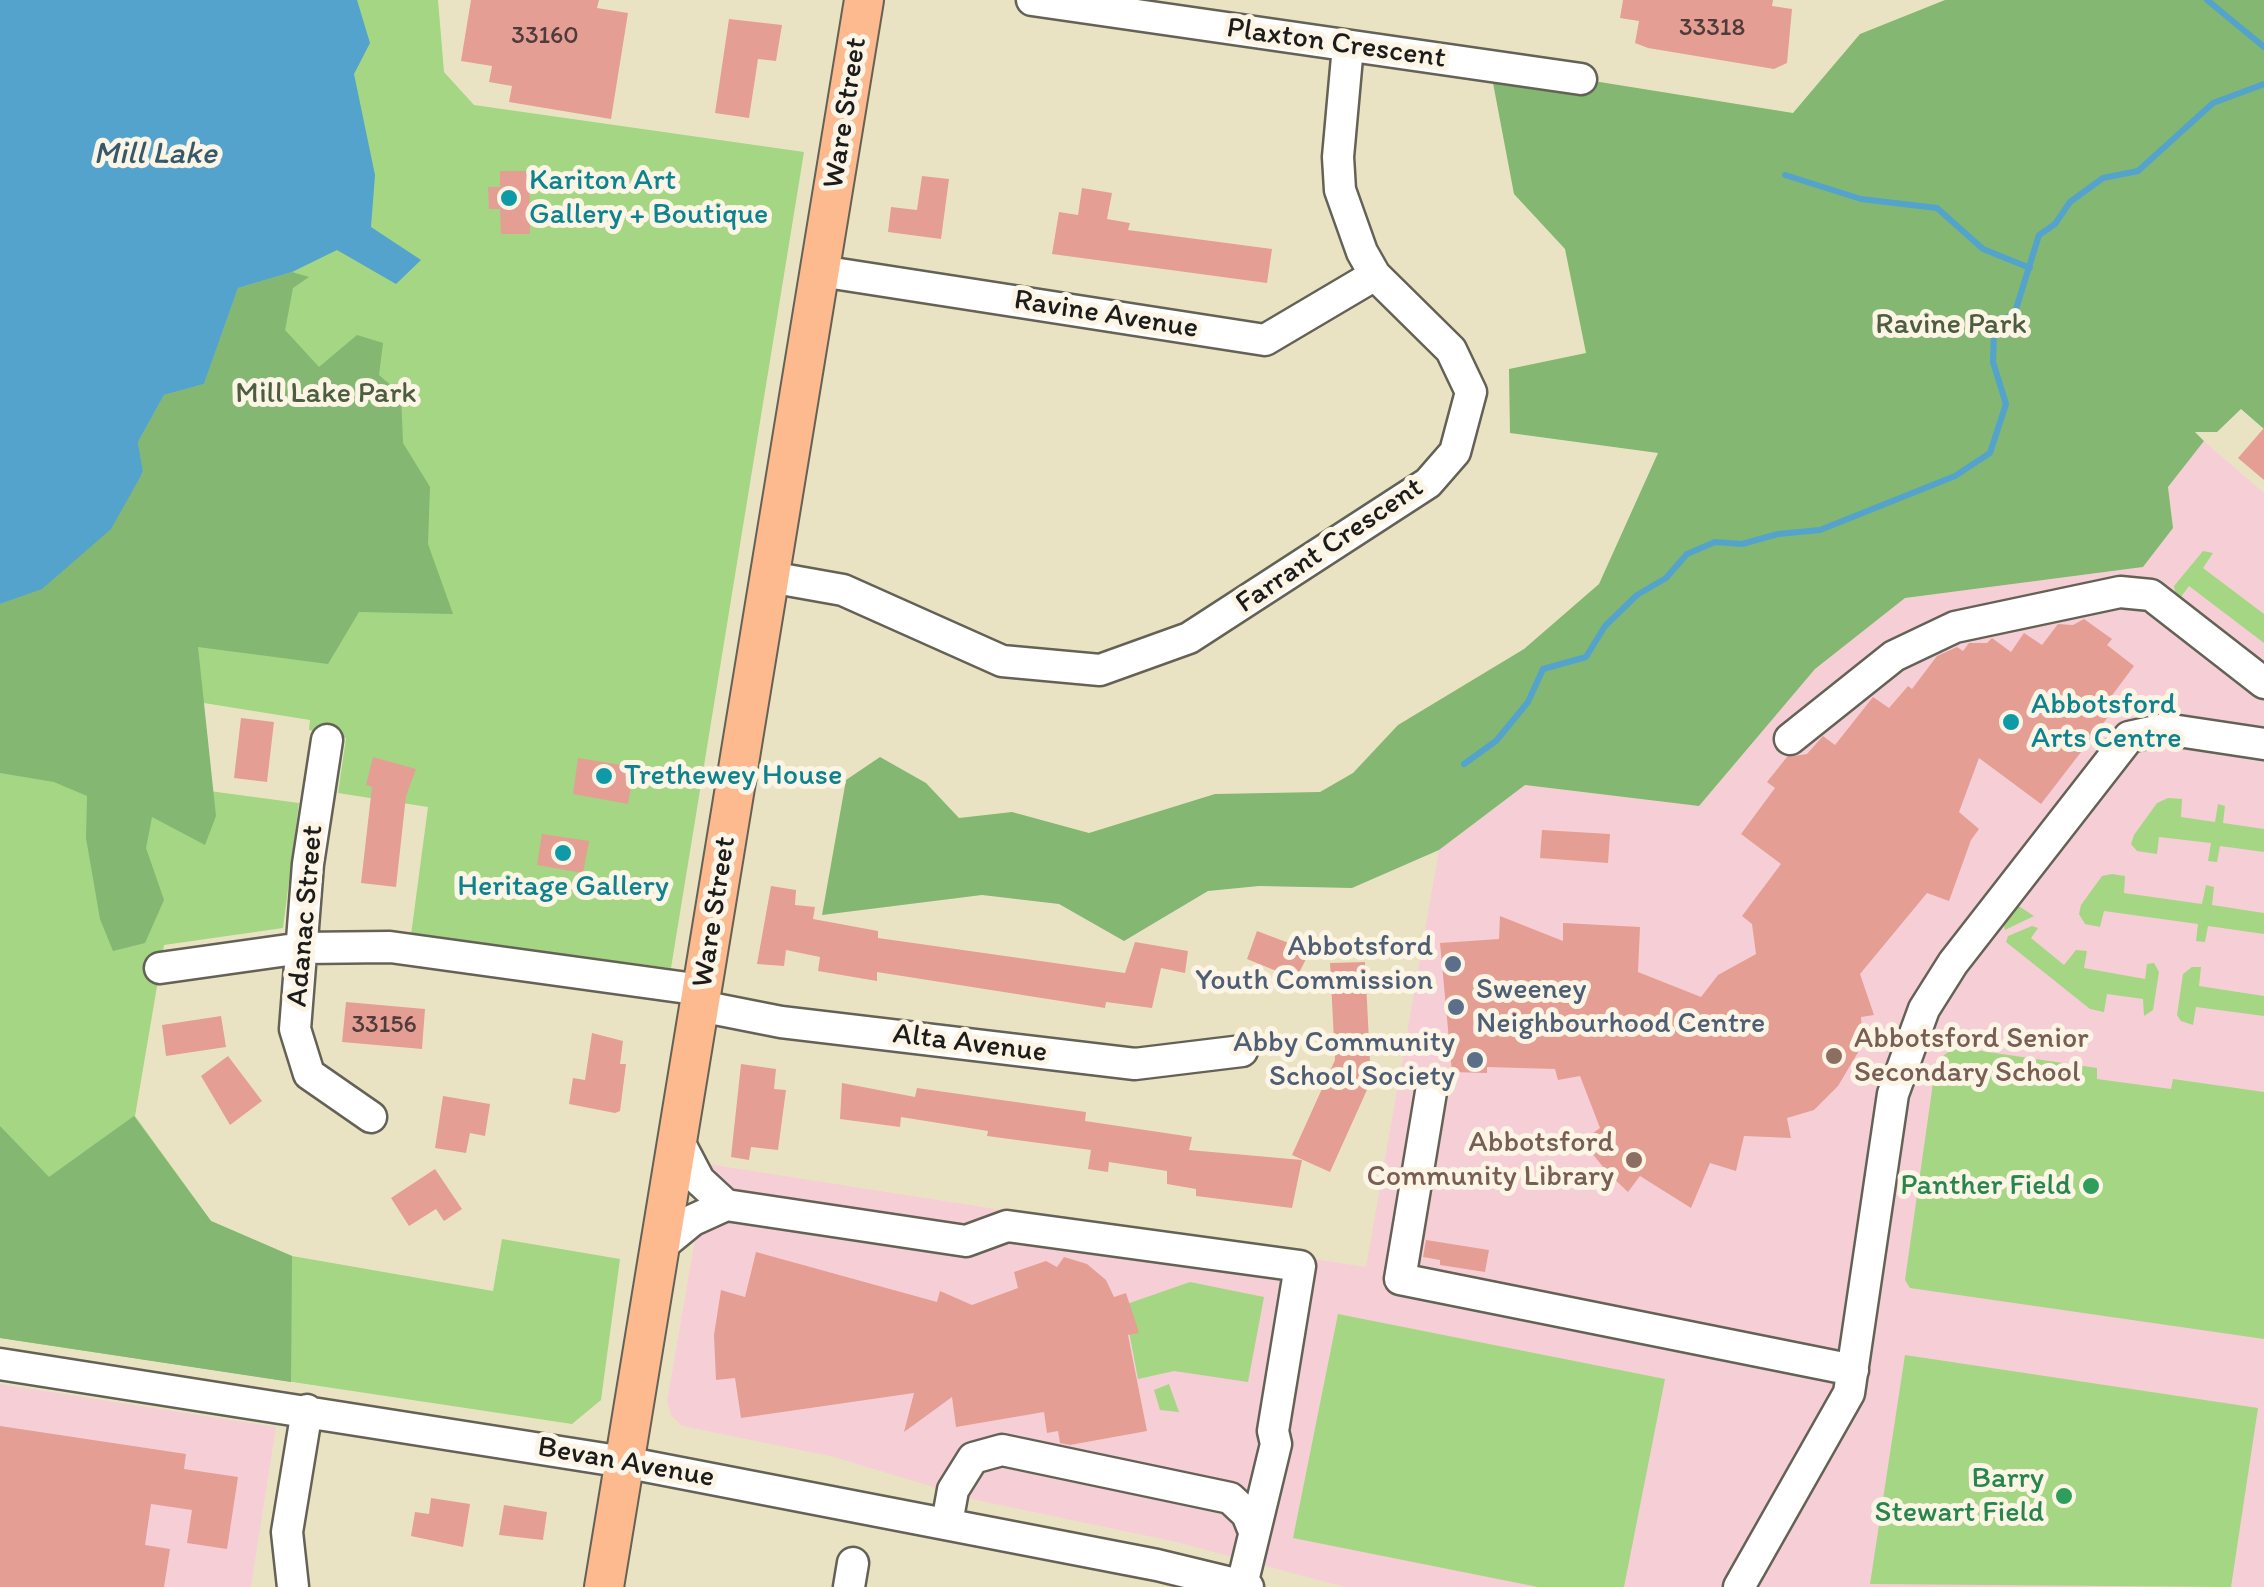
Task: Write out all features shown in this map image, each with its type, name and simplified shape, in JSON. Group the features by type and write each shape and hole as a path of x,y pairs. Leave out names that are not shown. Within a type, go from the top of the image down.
{"main road":[{"name":"Ware Street","path":"604,1587 864,0"}],"street":[{"name":"Plaxton Crescent","path":"1032,0 1580,78"},
{"name":"Farrant Crescent","path":"770,577 842,590 1002,661 1049,669 1100,670 1190,638 1428,482 1455,452 1471,392 1464,369 1451,350 1376,275 1362,252 1340,190 1338,124 1348,46"},
{"name":"Ravine Avenue","path":"820,271 1265,340 1376,275"},
{"path":"1790,739 1894,656 1955,627 2120,592 2151,595 2264,683"},
{"path":"1739,1587 1849,1393 1900,1065 1924,1009 1953,963 2129,737 2165,729 2262,735"},
{"name":"Adanac Street","path":"327,740 308,864 295,1029 309,1074 371,1117"},
{"name":"Alta Avenue","path":"160,968 302,948 390,947 701,998 781,1022 1135,1064 1242,1051"},
{"path":"1432,1086 1400,1279 1853,1370"},
{"path":"678,1140 699,1180 726,1205"},
{"path":"660,1247 693,1220 726,1205 966,1240 1007,1226 1300,1266 1273,1431 1276,1444 1261,1512 1253,1529 1245,1586"},
{"name":"Bevan Avenue","path":"0,1364 624,1462 946,1523 1245,1586"},
{"path":"293,1587 287,1532 307,1410"},
{"path":"946,1523 954,1490 973,1458 986,1451 1002,1450 1212,1492 1240,1505 1253,1529"}],"shaded area":[{"name":"Abbotsford Senior Secondary School","path":"2204,441 2264,493 2264,1587 1344,1587 1176,1542 976,1500 834,1457 682,1426 671,1415 667,1401 708,1164 1366,1267 1439,850 1525,785 1699,806 1815,669 1905,598 2143,567 2173,528 2168,487"},
{"path":"0,1384 276,1427 251,1587 0,1587"}],"green space":[{"name":"Mill Lake Park","path":"0,0 438,0 444,72 474,105 804,152 671,968 411,935 428,807 338,793 346,738 309,730 310,720 185,700 172,786 299,803 283,928 164,945 135,1116 211,1221 292,1256 493,1291 502,1239 620,1259 601,1400 572,1424 0,1338"},
{"name":"Ravine Park","path":"1945,0 2264,0 2264,429 2241,409 2217,432 2195,432 2204,441 2168,487 2173,528 2143,567 1905,598 1815,669 1699,806 1525,785 1439,850 1352,888 1259,886 1208,891 1124,941 1059,904 982,895 822,915 846,780 880,757 926,783 959,818 1012,812 1089,833 1215,794 1320,792 1353,773 1398,725 1524,649 1599,584 1658,453 1510,433 1509,369 1586,353 1565,249 1514,194 1493,83 1577,94 1581,79 1793,113 1860,34"},
{"path":"292,272 309,277 293,288 285,330 319,367 357,335 383,343 379,375 401,394 403,443 430,487 428,544 453,614 359,612 328,664 198,647 216,816 205,845 152,817 146,848 164,900 145,943 113,951 100,919 86,838 87,796 54,782 0,773 0,604 43,588 143,473 138,442 164,395 204,384 238,288"},
{"path":"2203,551 2213,553 2203,568 2264,614 2264,643 2189,586 2177,602 2174,586"},
{"path":"2168,798 2182,799 2181,817 2215,822 2218,804 2225,806 2223,823 2264,829 2264,852 2220,846 2217,862 2208,861 2211,843 2159,837 2157,854 2137,851 2131,844 2134,835 2157,803"},
{"path":"2102,876 2125,876 2124,893 2202,904 2206,885 2214,887 2212,905 2264,913 2264,934 2208,926 2205,942 2196,941 2198,924 2104,911 2100,927 2085,924 2079,914 2081,905"},
{"path":"2014,903 2034,916 2005,930 2003,921"},
{"path":"2032,926 2038,928 2031,938 2064,965 2076,950 2087,951 2084,968 2145,979 2147,964 2154,963 2159,972 2153,1010 2144,1016 2143,999 2107,994 2104,1012 2090,1009 2006,942 2008,936"},
{"path":"2192,967 2201,967 2199,986 2264,996 2264,1016 2196,1007 2193,1025 2181,1021 2177,1015 2183,974"},
{"name":"Panther Field","path":"1954,1047 2097,1068 2097,1079 2171,1089 2173,1079 2264,1092 2264,1339 1910,1288 1905,1280 1936,1062"},
{"path":"134,1116 211,1221 292,1256 291,1382 0,1338 0,1126 49,1177"},
{"path":"1190,1282 1264,1297 1248,1382 1174,1371 1138,1379 1124,1305"},
{"path":"1338,1314 1665,1379 1624,1587 1538,1587 1293,1538"},
{"name":"Barry Stewart Field","path":"1905,1355 2258,1408 2231,1587 1870,1584"},
{"path":"1169,1384 1179,1412 1160,1410 1154,1390"}],"water":[{"name":"Mill Lake","path":"0,0 357,0 370,43 354,74 375,175 371,227 421,260 396,284 337,250 292,272 238,288 204,384 164,395 138,442 143,472 111,529 42,589 0,604"}],"building":[{"path":"471,0 599,0 597,8 628,13 611,119 509,102 512,86 489,82 492,66 461,61"},
{"path":"1623,0 1773,0 1772,6 1792,9 1787,63 1774,69 1648,48 1635,43 1639,21 1620,18"},
{"path":"729,19 782,25 776,61 758,59 749,118 715,113"},
{"name":"Kariton Art Gallery + Boutique","path":"500,171 529,171 530,234 501,234 500,209 489,209 488,187 500,187"},
{"path":"922,176 949,179 941,239 888,232 891,207 917,210"},
{"path":"1082,188 1112,193 1107,219 1130,223 1128,230 1272,249 1267,283 1052,254 1059,212 1078,215"},
{"path":"2264,428 2264,480 2238,458"},
{"name":"Abbotsford Senior Secondary School","path":"2084,619 2112,639 2107,645 2134,666 2110,698 2118,704 2041,804 1979,758 1959,812 1979,829 1971,840 1949,901 1927,893 1860,974 1874,1015 1861,1017 1863,1044 1838,1086 1814,1110 1787,1118 1791,1138 1744,1136 1736,1171 1710,1163 1691,1208 1640,1176 1628,1192 1608,1173 1582,1141 1600,1128 1580,1076 1558,1080 1555,1069 1487,1067 1487,1073 1452,1072 1440,943 1499,939 1500,916 1563,941 1563,923 1640,927 1638,972 1701,997 1718,975 1756,954 1752,924 1742,916 1781,864 1741,834 1775,788 1767,782 1787,757 1807,754 1823,736 1835,745 1873,697 1889,708 1908,686 1912,689 1937,656 1957,647 1963,651 1969,643 1987,643 1992,638 2011,652 2024,633 2042,645 2058,624 2073,625"},
{"path":"241,718 274,722 267,782 234,778"},
{"path":"373,757 416,769 406,796 396,887 361,883 372,787 366,785"},
{"name":"Trethewey House","path":"578,758 634,767 628,804 573,794"},
{"path":"1542,830 1610,834 1608,863 1540,858"},
{"name":"Heritage Gallery","path":"542,834 589,841 583,873 537,865"},
{"path":"771,886 796,890 795,905 815,907 813,919 878,931 878,938 1125,973 1135,942 1188,951 1185,973 1161,968 1152,1008 1106,1002 1105,1008 877,972 877,981 818,971 820,957 786,950 784,966 757,964"},
{"path":"1257,931 1310,951 1296,979 1247,959"},
{"path":"1365,962 1371,1081 1330,1172 1292,1155 1335,1060 1330,963"},
{"path":"346,1002 425,1009 422,1049 342,1042"},
{"path":"221,1016 226,1047 166,1056 162,1025"},
{"path":"592,1033 623,1041 620,1064 626,1064 620,1111 615,1113 569,1104 573,1078 585,1080"},
{"path":"228,1056 262,1101 230,1125 201,1076"},
{"path":"741,1064 776,1069 774,1089 786,1090 778,1150 751,1147 749,1160 731,1157"},
{"path":"842,1083 915,1097 917,1088 1086,1112 1085,1121 1192,1137 1189,1150 1302,1160 1292,1208 1196,1196 1196,1189 1167,1184 1167,1171 1109,1162 1108,1172 1088,1169 1091,1150 987,1136 988,1131 901,1117 900,1127 840,1119"},
{"path":"443,1096 490,1104 485,1136 470,1133 466,1153 435,1148"},
{"path":"435,1169 462,1209 444,1221 436,1209 409,1226 391,1198"},
{"path":"1426,1240 1489,1250 1485,1272 1440,1265 1440,1260 1423,1257"},
{"path":"756,1252 937,1302 940,1291 972,1305 1018,1288 1014,1272 1046,1261 1057,1267 1064,1257 1087,1264 1106,1280 1114,1297 1126,1293 1139,1333 1128,1335 1147,1431 1070,1445 1060,1443 1058,1431 1047,1433 1044,1412 956,1427 952,1397 904,1432 914,1393 741,1418 735,1378 716,1380 714,1335 721,1290 745,1297"},
{"path":"0,1426 186,1454 184,1469 238,1477 227,1549 187,1543 192,1510 151,1504 145,1545 170,1549 164,1587 0,1587"},
{"path":"431,1498 470,1504 463,1547 411,1536 415,1512 429,1514"},
{"path":"504,1505 547,1512 543,1540 499,1535"}],"waterway":[{"path":"2207,0 2264,47"},
{"path":"1464,764 1496,741 1528,702 1543,669 1586,657 1605,626 1637,595 1666,578 1687,554 1715,542 1742,544 1778,534 1820,530 1955,476 1990,453 2006,404 1993,362 1994,331 2016,309 2039,235 2055,224 2070,202 2103,178 2138,171 2213,103 2264,84"},
{"path":"1785,175 1861,199 1937,208 1983,249 2030,268"}],"place":[{"name":"Kariton Art Gallery + Boutique","path":"509,198"},
{"name":"Abbotsford Arts Centre","path":"2011,722"},
{"name":"Trethewey House","path":"604,776"},
{"name":"Heritage Gallery","path":"563,853"},
{"name":"Abbotsford Youth Commission","path":"1453,964"},
{"name":"Sweeney Neighbourhood Centre","path":"1456,1007"},
{"name":"Abbotsford Senior Secondary School","path":"1834,1056"},
{"name":"Abby Community School Society","path":"1475,1060"},
{"name":"Abbotsford Community Library","path":"1634,1160"},
{"name":"Panther Field","path":"2091,1186"},
{"name":"Barry Stewart Field","path":"2064,1496"}]}
